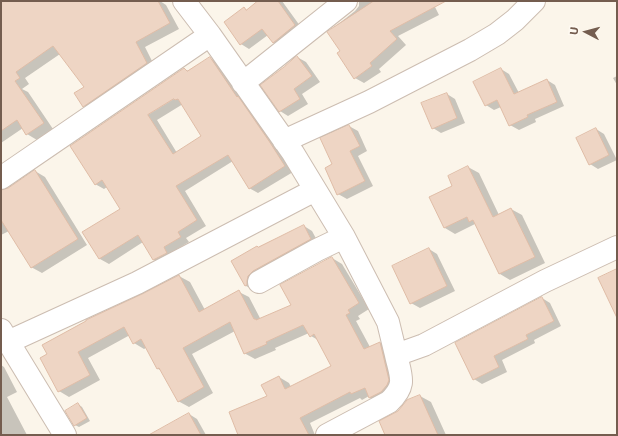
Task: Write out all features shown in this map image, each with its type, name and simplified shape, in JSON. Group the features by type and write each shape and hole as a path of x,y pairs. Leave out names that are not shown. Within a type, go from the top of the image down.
{"street":[{"path":"184,1 210,35 293,153 344,237 388,322 401,378 401,385 397,394 389,402 327,435"},
{"path":"243,83 346,1"},
{"path":"284,141 369,102 470,50 497,34 515,20 534,1"},
{"path":"1,178 210,35"},
{"path":"65,435 5,336 137,283 315,190"},
{"path":"259,282 344,237"},
{"path":"396,355 424,345 545,281 617,247"}],"building":[{"path":"1,1 158,1 170,23 136,42 147,63 83,107 74,93 84,87 53,46 16,72 20,78 15,81 44,123 26,135 17,120 1,131"},
{"path":"258,1 278,1 295,25 273,43 262,29 240,45 224,22 244,7 246,10"},
{"path":"374,1 446,1 390,31 397,39 370,63 372,66 354,79 337,53 340,51 327,32"},
{"path":"297,56 312,76 294,89 300,99 279,112 260,85"},
{"path":"210,57 285,166 249,189 228,155 176,186 197,220 178,232 181,237 164,247 167,253 153,260 138,235 99,259 82,232 120,209 102,180 95,185 70,146 184,68 187,71","holes":["174,99 178,99 201,136 173,154 148,115"]},
{"path":"501,68 514,94 547,79 557,102 527,115 528,117 509,126 497,100 485,106 473,82"},
{"path":"447,93 457,118 432,129 421,103"},
{"path":"349,125 360,146 350,151 365,181 337,195 325,168 332,164 320,138"},
{"path":"596,128 609,155 589,165 576,138"},
{"path":"468,166 493,217 511,208 535,257 499,274 473,220 469,222 467,217 444,228 429,197 452,186 448,176"},
{"path":"35,170 78,239 31,268 1,220 1,190 8,188"},
{"path":"304,225 311,239 253,271 248,276 247,285 245,286 231,261 257,246 258,247"},
{"path":"429,248 447,286 410,304 392,266"},
{"path":"332,257 359,303 348,310 350,313 346,315 364,349 380,342 389,380 381,392 369,398 365,388 351,394 350,392 300,418 309,435 238,435 229,412 267,396 261,385 279,376 285,389 331,366 314,334 310,337 303,325 244,354 230,322 183,348 204,387 178,402 159,368 157,369 141,339 133,344 124,327 78,352 90,375 58,392 40,358 47,354 42,345 86,320 179,275 199,312 239,290 254,319 256,320 291,305 280,285"},
{"path":"617,269 617,318 598,278"},
{"path":"542,297 554,321 526,335 528,339 494,356 499,367 473,380 455,343"},
{"path":"420,395 438,435 385,435 379,421 398,411 407,400"},
{"path":"78,403 87,418 74,426 65,411"},
{"path":"189,413 201,435 149,435"}]}
